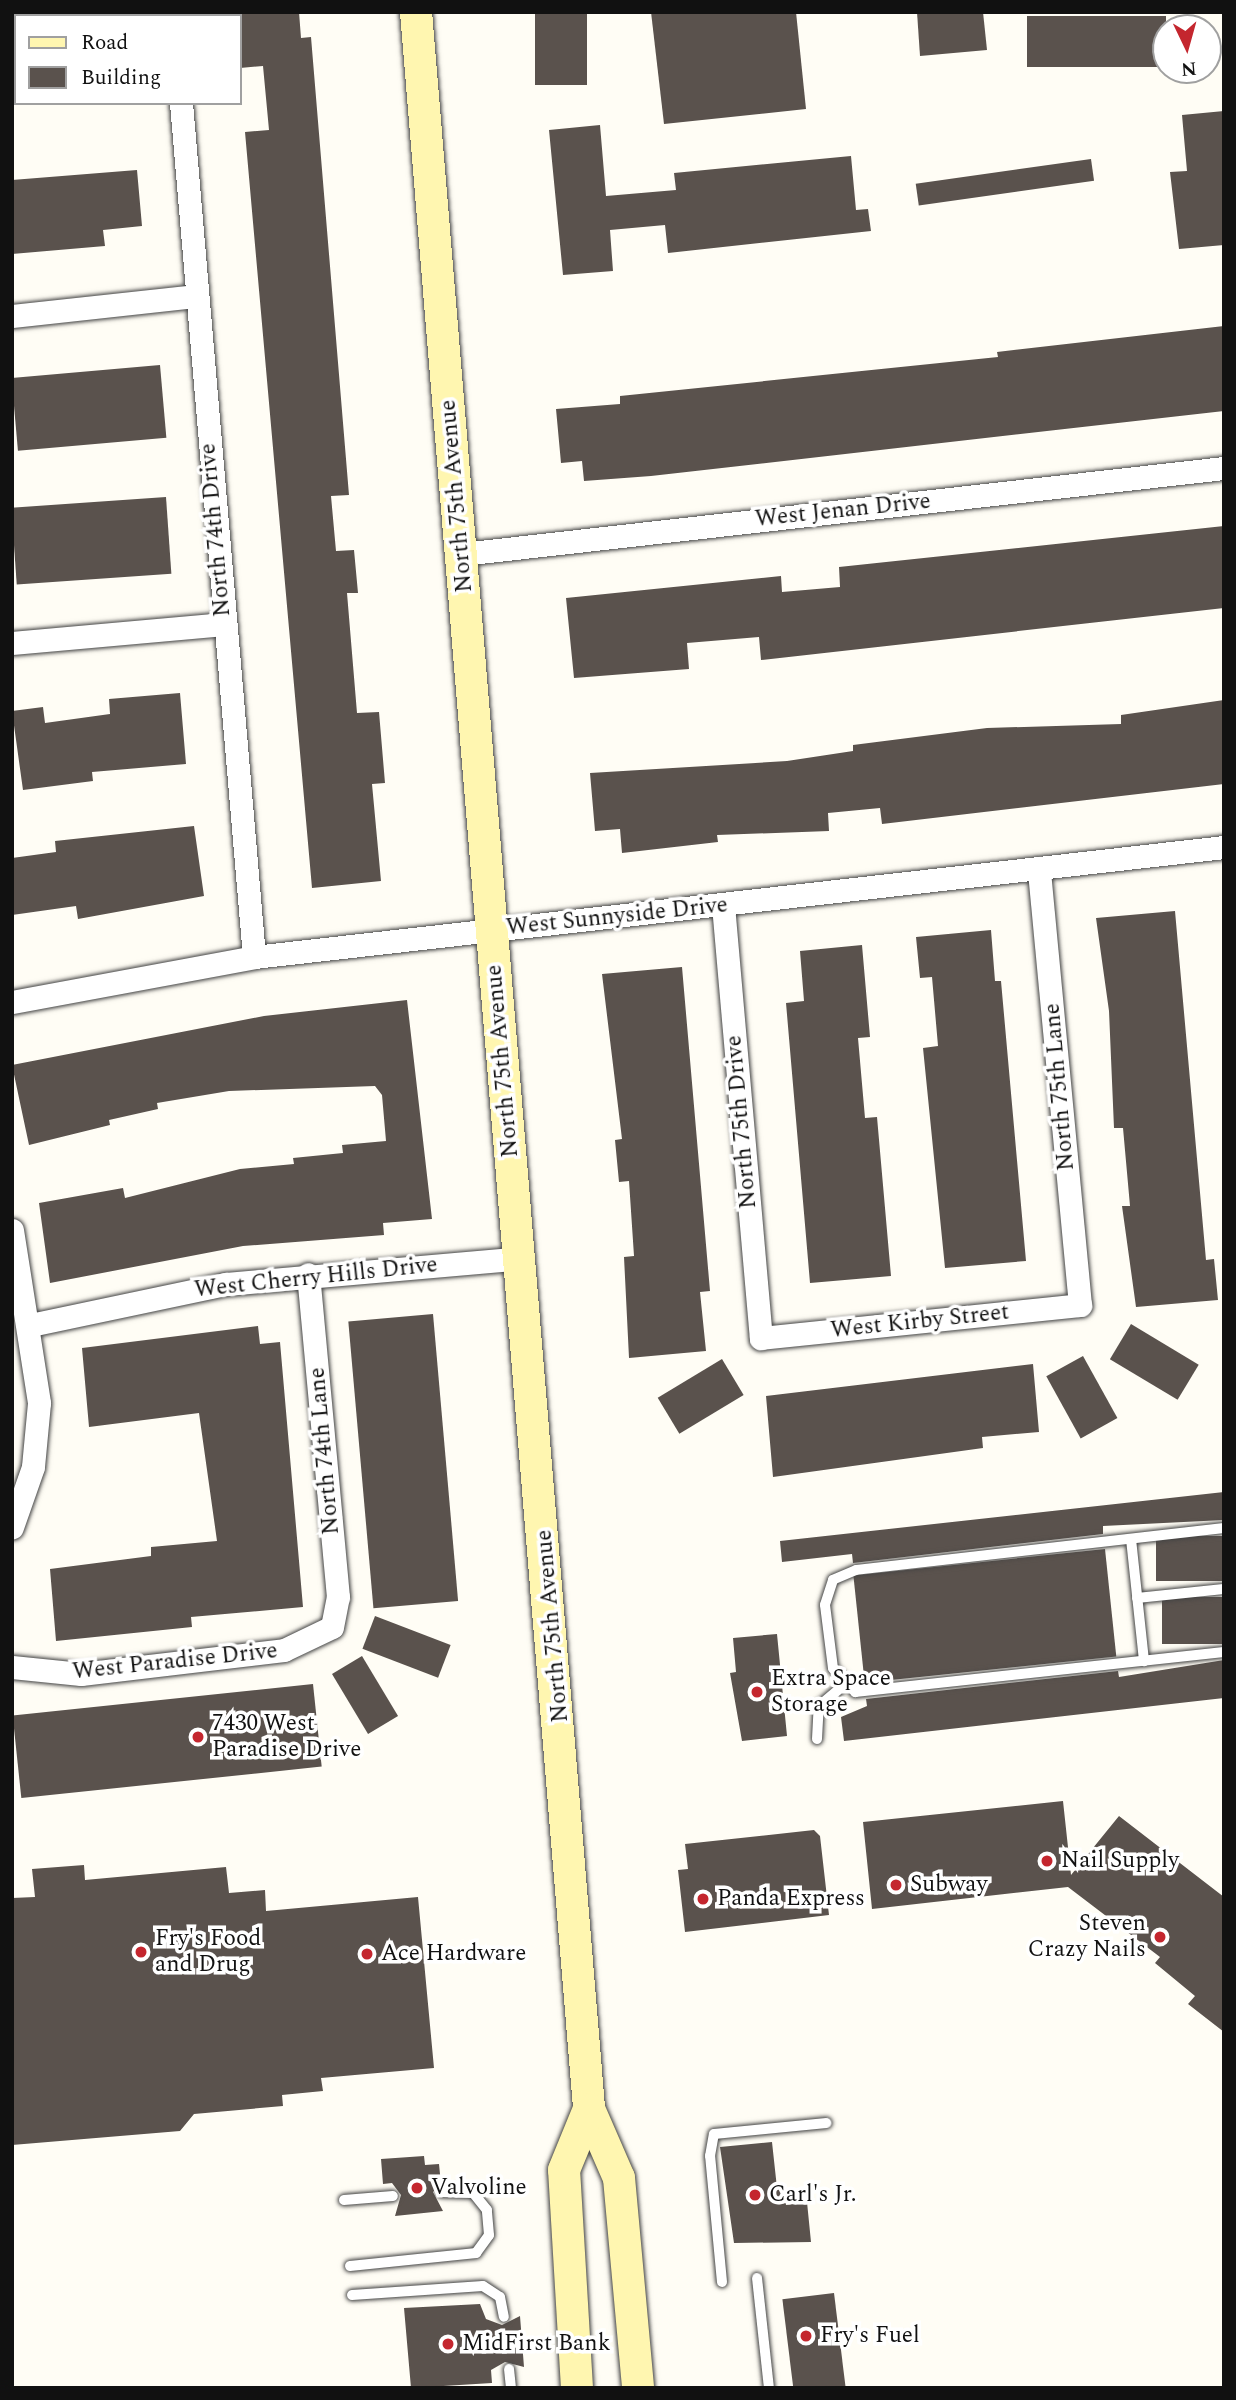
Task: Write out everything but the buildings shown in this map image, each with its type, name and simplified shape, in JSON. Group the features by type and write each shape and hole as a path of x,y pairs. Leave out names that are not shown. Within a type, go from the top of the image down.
{"main road":[{"name":"North 75th Avenue","path":"416,12 521,1258 589,2109 619,2178 638,2388"},
{"name":"North 75th Avenue","path":"577,2388 564,2170 589,2109"}],"street":[{"name":"North 74th Drive","path":"181,105 254,957"},
{"path":"12,316 197,296"},
{"name":"West Jenan Drive","path":"462,554 1224,468"},
{"path":"12,643 224,624"},
{"name":"West Sunnyside Drive","path":"12,1002 254,957 1224,847"},
{"name":"North 75th Lane","path":"1040,868 1080,1306"},
{"name":"North 75th Drive","path":"723,905 761,1338"},
{"path":"12,1230 31,1325 38,1438 12,1527"},
{"name":"West Cherry Hills Drive","path":"31,1325 226,1284 308,1274 521,1258"},
{"name":"North 74th Lane","path":"308,1274 338,1597 332,1627"},
{"name":"West Kirby Street","path":"761,1338 1080,1306"},
{"name":"West Paradise Drive","path":"12,1667 81,1674 271,1652 299,1647 332,1627"}],"lane":[{"path":"1224,1528 844,1573 833,1580 825,1605 833,1668 843,1686 866,1692 1224,1652"},
{"path":"1131,1539 1144,1661"},
{"path":"1137,1598 1224,1589"},
{"path":"817,1739 819,1706 843,1686"},
{"path":"722,2282 710,2156 714,2134 826,2123"},
{"path":"350,2266 476,2253 489,2235 487,2210 472,2193 442,2192"},
{"path":"344,2200 393,2196"},
{"path":"757,2278 769,2388"},
{"path":"352,2295 483,2286 500,2297 504,2317"},
{"path":"509,2369 511,2388"}],"place":[{"name":"Extra Space Storage","path":"757,1692"},
{"name":"7430 West Paradise Drive","path":"198,1737"},
{"name":"Nail Supply","path":"1047,1861"},
{"name":"Subway","path":"896,1885"},
{"name":"Panda Express","path":"703,1899"},
{"name":"Steven Crazy Nails","path":"1160,1937"},
{"name":"Fry's Food and Drug","path":"141,1952"},
{"name":"Ace Hardware","path":"367,1954"},
{"name":"Valvoline","path":"417,2188"},
{"name":"Carl's Jr.","path":"755,2195"},
{"name":"Fry's Fuel","path":"806,2336"},
{"name":"MidFirst Bank","path":"448,2344"}]}
